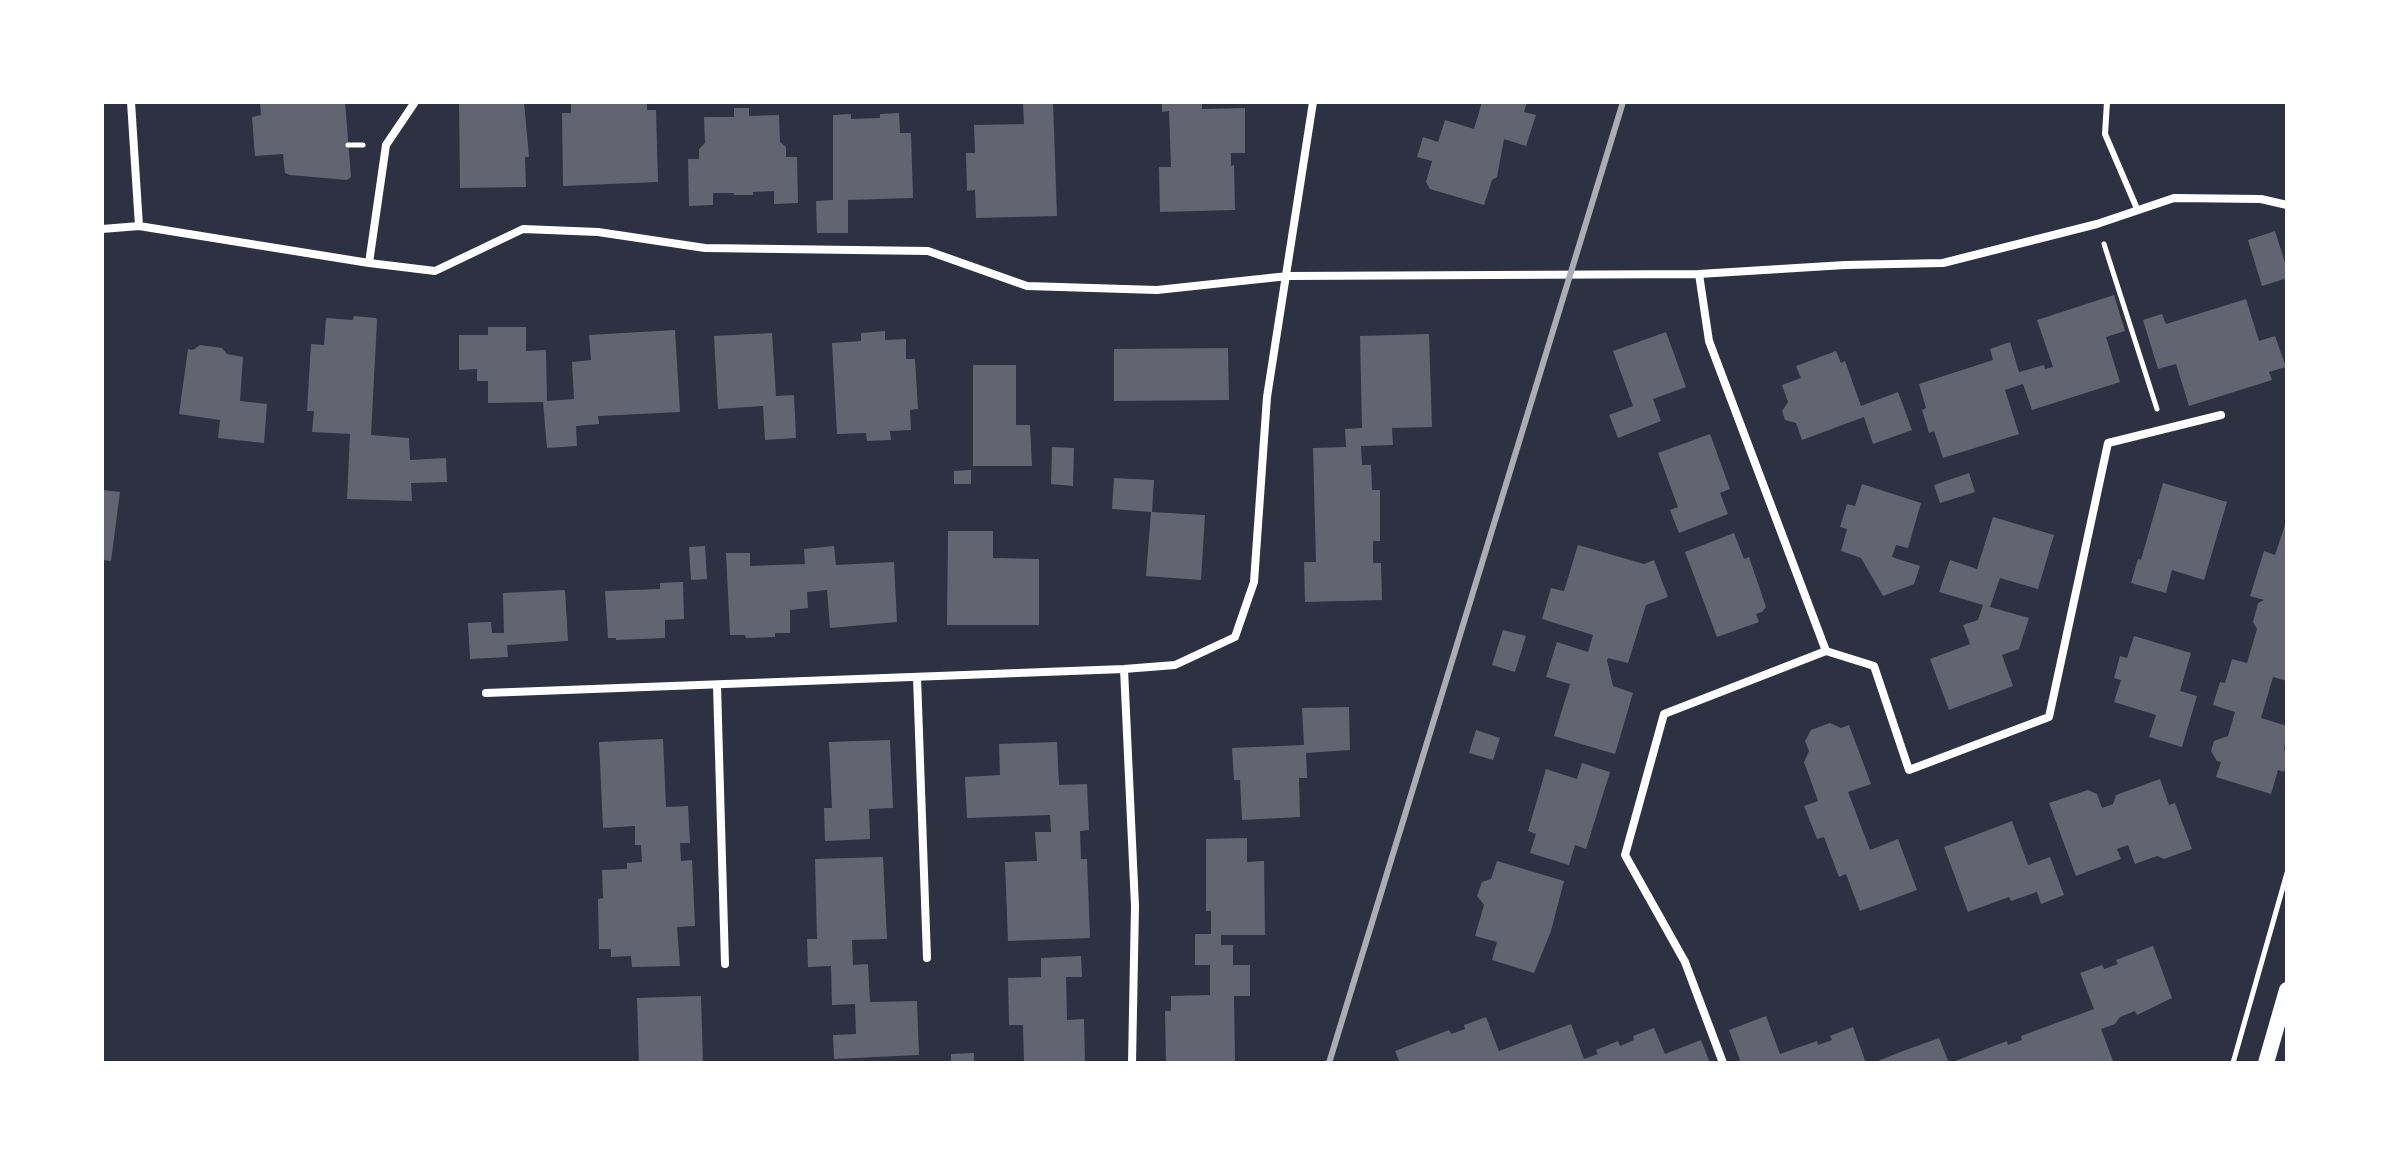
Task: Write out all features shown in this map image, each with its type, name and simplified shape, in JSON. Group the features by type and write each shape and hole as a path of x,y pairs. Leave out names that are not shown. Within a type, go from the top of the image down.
{"main road":[{"path":"2266,1063 2287,990"}],"street":[{"path":"131,102 139,226"},
{"path":"369,263 386,145 415,102"},
{"path":"486,693 1124,669 1175,665 1235,637 1254,582 1267,397 1313,102"},
{"path":"102,229 139,226 435,271 523,229 598,232 705,248 928,251 1027,286 1157,290 1288,276 1699,274 1845,265 1943,263 2097,224 2174,198 2261,199 2287,205"},
{"path":"1699,274 1709,341 1826,651"},
{"path":"1723,1063 1685,962 1625,855 1664,714 1826,651 1874,666 1909,770 2049,717 2108,443 2221,415"},
{"path":"1124,669 1135,906 1132,1063"},
{"path":"917,677 927,958"},
{"path":"717,685 725,964"}],"lane":[{"path":"2107,102 2105,134 2138,211"}],"path":[{"path":"2097,224 2164,429"},
{"path":"2233,1063 2287,873"}],"building":[{"path":"260,102 345,102 351,177 347,180 290,175 285,173 283,154 255,156 252,117 261,115"},
{"path":"459,102 524,102 529,157 525,157 526,187 460,188"},
{"path":"647,102 647,110 656,110 658,182 563,186 562,113 571,113 571,103"},
{"path":"1023,102 1053,102 1057,216 976,218 975,190 967,191 966,153 975,153 974,125 1024,124"},
{"path":"1162,102 1202,102 1202,109 1245,108 1245,153 1231,153 1235,210 1160,212 1159,167 1171,167 1169,111 1162,112"},
{"path":"1482,102 1527,102 1524,112 1536,115 1526,146 1504,139 1497,177 1492,180 1484,205 1430,189 1426,182 1432,161 1417,157 1423,137 1438,142 1445,120 1474,129"},
{"path":"734,108 749,108 749,116 779,115 780,142 786,147 786,157 797,157 798,203 774,204 774,191 753,192 753,195 713,193 713,205 689,206 688,159 699,159 699,149 705,143 704,117 734,117"},
{"path":"899,113 900,133 911,133 913,198 848,200 848,233 817,233 816,201 833,200 833,115 851,114 851,119 880,118 880,114"},
{"path":"2275,231 2287,278 2262,286 2248,240"},
{"path":"2114,295 2125,331 2106,337 2120,382 2032,410 2023,384 2005,390 2019,434 1943,458 1934,431 1929,433 1919,384 1993,360 1990,349 2010,342 2019,372 2044,365 2045,369 2053,367 2037,320"},
{"path":"2246,299 2259,341 2275,336 2286,367 2269,372 2272,380 2189,406 2176,364 2158,369 2143,320 2162,314 2166,324"},
{"path":"354,316 376,318 377,321 371,435 409,438 410,460 446,458 447,482 411,483 412,501 347,499 350,434 312,432 314,411 307,411 311,344 324,345 326,318 353,320"},
{"path":"488,327 526,327 526,351 546,350 547,401 574,399 572,362 591,360 589,335 675,330 680,412 598,416 599,424 576,426 577,446 547,448 543,402 488,403 488,381 477,381 477,369 459,370 459,335 488,335"},
{"path":"885,331 885,340 906,339 906,359 915,359 918,409 910,410 911,430 890,431 891,440 867,441 866,433 837,434 832,343 861,341 861,333"},
{"path":"1666,332 1686,387 1653,399 1661,421 1618,438 1609,415 1633,406 1613,351"},
{"path":"772,333 776,396 794,395 796,438 765,440 763,406 718,409 714,336"},
{"path":"1429,334 1432,427 1392,428 1393,445 1361,446 1362,465 1371,465 1372,490 1380,490 1380,541 1373,541 1373,563 1381,563 1382,600 1305,602 1304,562 1316,562 1313,448 1346,447 1345,429 1362,428 1360,336"},
{"path":"200,345 222,348 227,354 243,357 240,401 267,404 264,443 218,438 220,420 179,414 188,349 193,350"},
{"path":"1228,348 1229,400 1114,401 1114,349"},
{"path":"1836,351 1841,363 1845,361 1861,406 1898,392 1912,430 1873,444 1864,417 1802,440 1796,423 1785,420 1782,411 1788,402 1782,385 1801,378 1796,366"},
{"path":"973,365 1016,365 1016,425 1030,425 1032,466 973,466"},
{"path":"1710,434 1730,489 1720,493 1728,514 1679,533 1670,510 1678,507 1658,453"},
{"path":"1052,447 1074,448 1073,486 1051,484"},
{"path":"971,470 971,484 954,484 954,471"},
{"path":"1969,473 1975,492 1940,503 1934,485"},
{"path":"1114,478 1154,480 1152,512 1112,509"},
{"path":"2163,483 2227,502 2204,580 2172,570 2166,593 2131,583 2138,559 2141,560"},
{"path":"1862,484 1921,503 1908,548 1896,545 1892,557 1920,566 1914,584 1883,596 1861,558 1841,551 1847,529 1840,527 1847,504 1855,506"},
{"path":"102,490 120,492 111,561 102,560"},
{"path":"1151,512 1205,515 1201,580 1146,576"},
{"path":"1993,517 2054,535 2038,589 2000,578 1990,607 2029,618 2019,649 2002,655 2013,686 1949,710 1930,659 1970,644 1963,625 1978,620 1983,605 1939,592 1950,560 1977,569"},
{"path":"2287,519 2287,681 2273,677 2261,718 2287,726 2284,750 2287,751 2287,762 2284,772 2278,770 2271,794 2216,777 2221,762 2211,751 2214,741 2228,736 2235,712 2213,705 2220,682 2225,683 2232,659 2247,663 2257,629 2253,622 2258,603 2264,600 2250,596 2264,551 2275,555"},
{"path":"948,531 993,531 993,558 1039,559 1039,625 947,625"},
{"path":"1734,533 1744,559 1749,557 1766,607 1756,614 1759,622 1717,637 1685,552"},
{"path":"1578,545 1644,564 1654,560 1668,597 1646,605 1628,663 1607,660 1613,686 1633,693 1615,754 1554,736 1570,684 1546,677 1557,642 1588,652 1593,635 1542,619 1551,588 1564,591"},
{"path":"705,546 707,579 691,580 689,547"},
{"path":"834,546 836,565 894,562 897,622 830,628 827,590 807,592 808,608 790,610 790,633 746,638 745,635 730,635 726,553 750,553 750,566 805,564 804,549"},
{"path":"683,582 684,619 665,620 665,638 608,638 605,591 660,589 660,583"},
{"path":"565,590 568,641 507,645 508,657 470,659 468,623 491,622 492,633 504,633 503,593"},
{"path":"1503,630 1526,636 1515,672 1492,665"},
{"path":"2134,636 2191,653 2180,691 2197,696 2182,747 2149,737 2156,715 2114,702 2121,680 2114,678 2120,656 2127,658"},
{"path":"1349,707 1350,750 1306,753 1307,778 1299,778 1300,817 1242,820 1240,780 1234,780 1232,748 1304,745 1302,708"},
{"path":"1830,723 1841,728 1849,725 1871,784 1848,792 1870,850 1898,839 1917,890 1860,911 1846,874 1839,877 1824,837 1817,839 1804,806 1818,801 1804,762 1809,751 1805,741 1811,730"},
{"path":"1476,730 1500,738 1493,760 1469,753"},
{"path":"663,739 666,807 688,806 690,843 680,843 681,861 692,860 695,926 677,927 680,966 632,967 631,956 611,957 611,949 599,949 598,899 603,898 602,870 627,869 627,863 642,862 641,845 635,845 635,826 603,828 599,742"},
{"path":"890,740 893,808 869,809 870,839 825,841 824,808 832,808 829,742"},
{"path":"1057,742 1059,785 1087,784 1089,830 1080,831 1081,859 1087,859 1090,938 1008,941 1005,862 1037,861 1035,832 1051,832 1050,815 967,818 965,777 1000,775 999,744"},
{"path":"1582,763 1610,772 1586,849 1575,845 1569,865 1530,853 1536,834 1528,831 1546,769 1577,779"},
{"path":"2160,779 2169,805 2175,803 2192,849 2164,859 2157,856 2135,864 2128,845 2117,849 2121,859 2076,876 2049,803 2088,790 2097,794 2102,808 2113,804 2116,795"},
{"path":"2012,821 2028,865 2050,857 2064,895 2041,904 2037,892 2011,901 2009,897 1968,912 1944,847"},
{"path":"1247,838 1247,862 1264,861 1265,935 1221,935 1221,945 1233,945 1233,965 1250,965 1250,996 1234,996 1235,1063 1166,1063 1165,1011 1171,1011 1171,996 1210,995 1210,965 1195,965 1195,934 1211,934 1211,911 1206,911 1206,839"},
{"path":"883,857 887,939 852,940 853,965 868,964 870,1002 917,1001 919,1055 834,1059 833,1035 856,1034 855,1004 832,1005 831,966 808,967 807,939 817,939 815,859"},
{"path":"1497,861 1564,881 1551,931 1534,973 1492,960 1497,942 1475,936 1484,905 1477,896 1482,882 1491,879"},
{"path":"2153,946 2172,998 2137,1015 2135,1011 2120,1017 2115,1024 2101,1029 2113,1061 1950,1063 2007,1041 2008,1045 2022,1040 2021,1036 2094,1009 2080,973 2102,965 2104,969 2118,964 2116,960"},
{"path":"1081,956 1082,977 1066,977 1067,1020 1084,1019 1085,1063 1024,1063 1023,1025 1009,1025 1008,978 1041,977 1041,958"},
{"path":"701,996 703,1063 639,1063 637,998"},
{"path":"1766,1016 1780,1054 1817,1041 1818,1045 1832,1040 1830,1036 1853,1027 1866,1063 1741,1063 1729,1030"},
{"path":"1486,1017 1499,1051 1571,1024 1584,1059 1598,1054 1596,1050 1618,1041 1620,1046 1634,1040 1633,1036 1654,1028 1665,1054 1701,1040 1710,1063 1400,1063 1395,1051 1449,1030 1451,1034 1465,1029 1464,1025"},
{"path":"1939,1038 1949,1063 1873,1063 1903,1051"},
{"path":"974,1053 974,1063 951,1063 951,1054"}],"railway":[{"path":"1329,1063 1623,102"}]}
